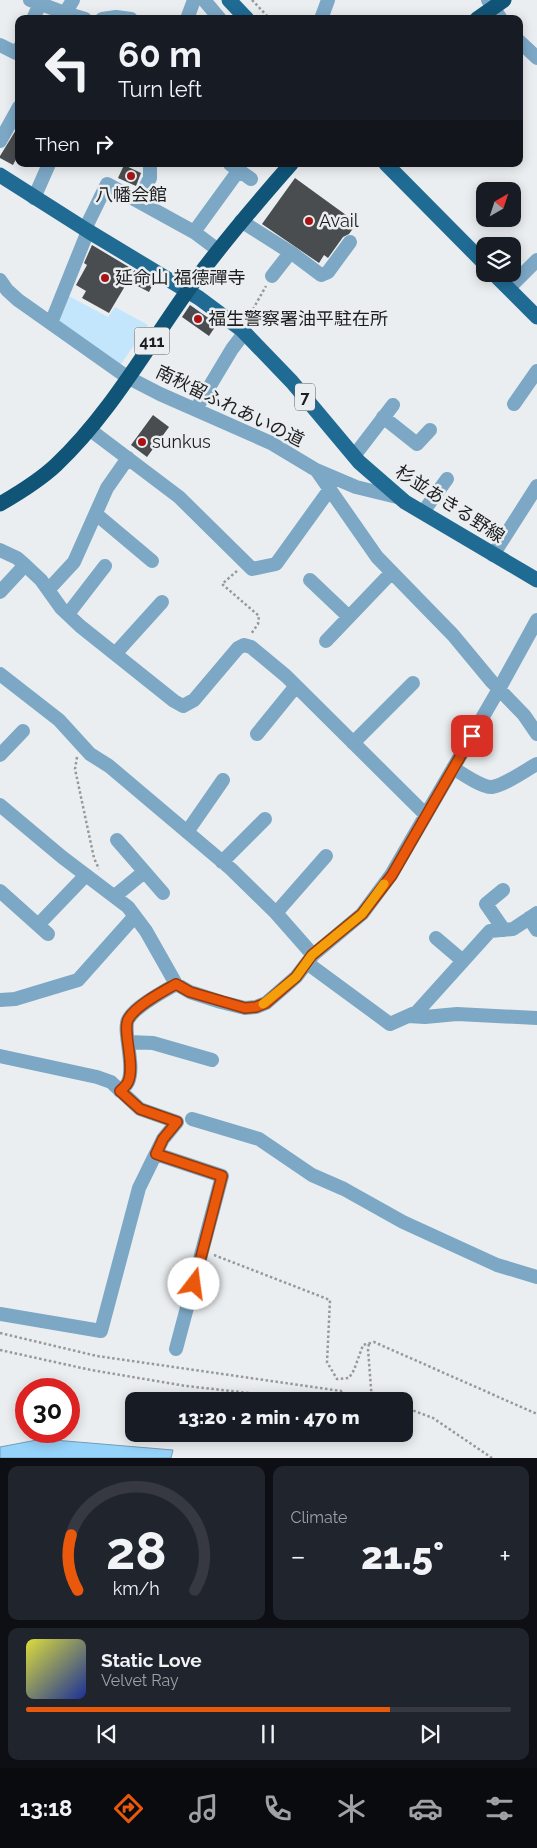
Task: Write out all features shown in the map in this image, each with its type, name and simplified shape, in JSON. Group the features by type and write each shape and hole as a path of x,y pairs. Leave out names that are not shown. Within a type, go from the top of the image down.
{"highway":[{"path":"483,15 496,7"},
{"name":"411","path":"0,504 36,482 77,444 218,250 288,167"}],"main road":[{"path":"229,0 243,15"},
{"path":"389,167 476,255"},
{"name":"杉並あきる野線","path":"0,175 34,198 187,291 243,331 292,382 354,456 398,497 537,580"},
{"path":"503,282 537,317"}],"street":[{"path":"65,13 73,0"},
{"path":"188,15 194,0"},
{"path":"204,0 217,15"},
{"path":"322,15 328,0"},
{"path":"33,15 35,2 72,15"},
{"path":"0,45 15,52"},
{"path":"523,45 537,58"},
{"path":"0,141 15,114"},
{"path":"34,198 48,167"},
{"path":"139,200 150,178 150,167"},
{"path":"194,232 234,167 250,179"},
{"path":"52,323 86,230 107,184 194,232 218,250"},
{"path":"241,221 321,275 328,272 350,242"},
{"path":"272,276 290,253"},
{"path":"509,288 537,260"},
{"name":"南秋留ふれあいの道","path":"0,280 18,300 127,377 271,443 316,470"},
{"path":"196,410 243,331"},
{"path":"514,404 537,371"},
{"path":"354,456 393,405"},
{"path":"383,417 417,444 430,430"},
{"path":"89,429 179,496 252,570 276,564 330,489"},
{"path":"48,589 74,562 107,488 128,458"},
{"path":"316,470 377,557 453,635 499,690 524,715 537,734"},
{"path":"316,470 356,487 398,497"},
{"path":"423,512 447,480"},
{"path":"493,555 537,486"},
{"path":"96,514 152,561"},
{"path":"0,550 17,558 48,589 61,608 115,654 183,706 194,700 238,648 244,645 251,647 286,676 426,815"},
{"path":"0,592 25,565"},
{"path":"68,614 105,566"},
{"path":"326,641 392,572"},
{"path":"310,580 350,617"},
{"path":"115,654 162,602"},
{"path":"0,805 128,907 146,931 176,984 190,992 221,1002 245,1008 256,1007 266,1003 296,977 310,959 362,914 392,875 499,690 537,620"},
{"path":"0,674 59,720 90,754 109,766 222,862 276,913 310,959 390,1024 417,1012 490,931 513,929 533,916 537,930"},
{"path":"353,743 413,683"},
{"path":"257,734 296,686"},
{"path":"0,755 23,731"},
{"path":"453,768 484,786 491,787 537,764"},
{"path":"186,832 223,780"},
{"path":"222,862 265,819"},
{"path":"118,840 163,893"},
{"path":"276,913 326,856"},
{"path":"112,894 144,872"},
{"path":"0,891 43,929 86,875"},
{"path":"504,890 486,904 504,930"},
{"path":"0,1000 15,999 78,980 135,916"},
{"path":"436,938 463,961"},
{"path":"120,1091 128,1082 131,1065 126,1024 129,1018 150,999 176,984"},
{"path":"407,1016 426,1017 457,1014 537,1018"},
{"path":"129,1042 152,1043 212,1060"},
{"path":"0,1056 97,1077 111,1082 140,1109 177,1122 163,1139 139,1188 101,1331 0,1314"},
{"path":"192,1118 259,1139 312,1175 344,1189 403,1222 497,1264 537,1277"},
{"path":"156,1154 222,1176 176,1349"}],"path":[{"path":"252,0 266,15"},
{"path":"243,331 257,300 272,276"},
{"path":"244,562 236,573 222,584 259,616 258,624 244,645"},
{"path":"80,744 75,769 94,858 112,894"},
{"path":"203,1251 330,1300 327,1362 337,1379 349,1378 363,1345 374,1342 537,1414"},
{"path":"0,1333 97,1356 342,1392"},
{"path":"369,1344 371,1392"},
{"path":"0,1350 91,1370 186,1386 240,1392"},
{"path":"413,1410 433,1418 492,1458"}],"shaded area":[{"path":"67,295 108,317 115,307 148,325 119,367 55,323"}],"water":[{"path":"80,1442 173,1450 171,1458 0,1458 0,1447 21,1443"}],"building":[{"path":"15,132 15,161 13,165 0,158"},
{"name":"八幡会館","path":"123,167 128,167 141,173 136,186 118,178"},
{"path":"295,178 357,223 349,234 343,237 328,258 324,255 319,263 262,224"},
{"path":"92,245 154,282 149,292 128,281 109,313 82,298 86,291 76,285 87,265 84,263"},
{"path":"190,305 217,324 209,336 182,317"},
{"path":"153,415 169,427 147,457 131,445"}],"slow traffic":[{"path":"263,1004 296,977 312,955 362,914 384,884"}],"place":[{"name":"八幡会館","path":"131,176"},
{"name":"Avail","path":"309,221"},
{"name":"延命山 福德禪寺","path":"105,278"},
{"name":"福生警察署油平駐在所","path":"198,319"},
{"name":"sunkus","path":"142,442"}],"route":[{"path":"194,1284 222,1176 156,1154 163,1139 177,1122 140,1109 120,1091 128,1082 131,1065 126,1024 129,1018 150,999 176,984 190,992 245,1008 256,1007 266,1003 296,977 312,955 362,914 392,875 472,736"}]}
